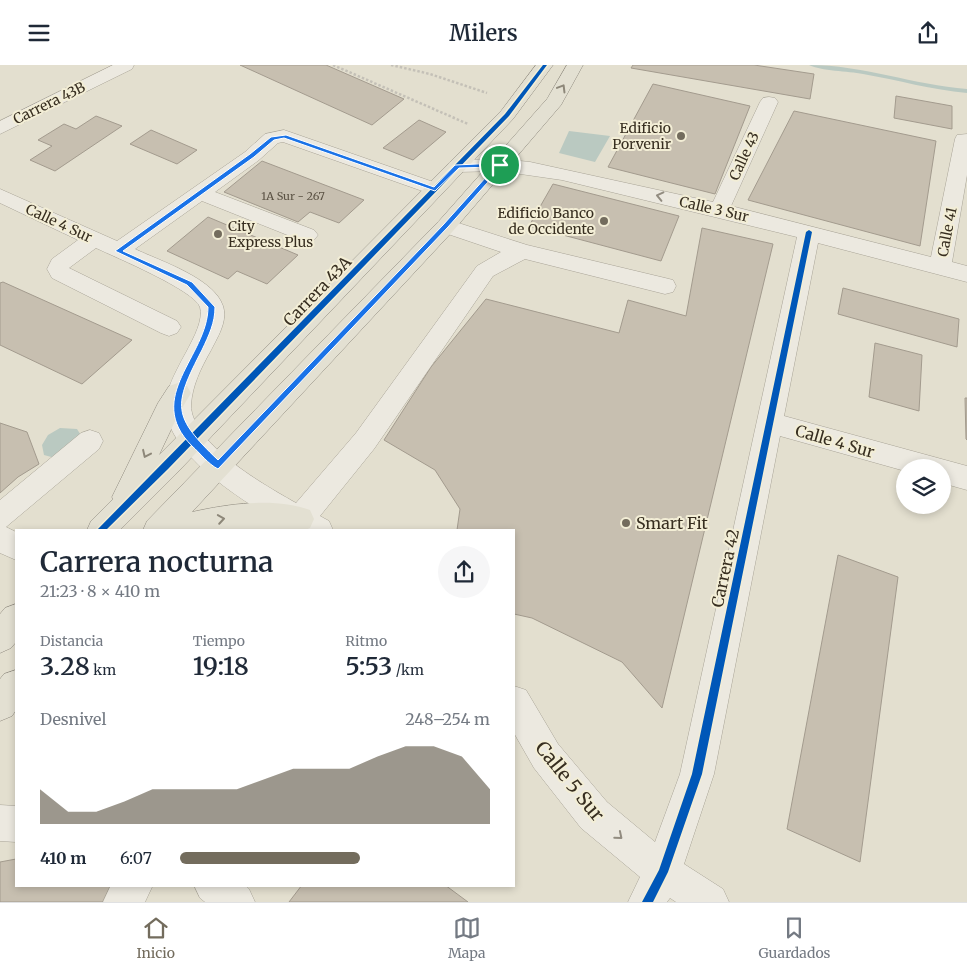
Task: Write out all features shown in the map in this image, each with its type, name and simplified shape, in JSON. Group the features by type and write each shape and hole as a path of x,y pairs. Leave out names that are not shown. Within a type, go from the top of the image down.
{"main road":[{"name":"Carrera 43A","path":"102,529 165,467 513,108 545,65"},
{"path":"158,529 446,226 554,101 575,65"},
{"path":"121,510 167,410 178,393"},
{"path":"177,529 226,518 276,517 309,525"},
{"path":"0,704 15,687"}],"street":[{"name":"Carrera 43B","path":"0,128 126,65"},
{"name":"Calle 43","path":"720,210 769,102"},
{"path":"118,251 199,193 271,137 284,136 435,189"},
{"name":"Calle 41","path":"940,266 964,139"},
{"name":"Calle 3 Sur","path":"457,166 500,165 562,174 720,210 967,274"},
{"path":"199,193 307,235"},
{"name":"Calle 4 Sur","path":"0,195 190,284 212,307 212,320 208,332 186,373 178,393"},
{"path":"446,226 523,251 665,286"},
{"name":"Carrera 42","path":"655,887 696,774 809,232"},
{"path":"94,239 60,264 58,269 60,273 169,327"},
{"path":"178,393 177,408 182,424 191,439 238,483 309,525 365,441 485,271 506,258 523,251"},
{"name":"Calle 4 Sur","path":"769,422 901,459"},
{"path":"0,517 90,441"},
{"path":"951,474 967,478"},
{"path":"0,538 15,546"},
{"name":"Calle 5 Sur","path":"515,704 546,757 655,887 710,902"},
{"path":"0,823 15,824"},
{"path":"122,902 133,887"},
{"path":"216,887 236,902"}],"path":[{"path":"333,65 472,126"},
{"path":"391,65 430,74 487,93"}],"shaded area":[{"path":"569,131 610,136 595,162 559,153"},
{"path":"60,428 77,429 82,437 55,458 44,455 42,445 48,435"}],"building":[{"path":"240,65 326,65 404,99 372,125"},
{"path":"633,65 754,65 814,74 810,99 631,68"},
{"name":"Edificio Porvenir","path":"653,84 750,106 715,194 608,167"},
{"path":"896,96 952,106 952,129 894,118"},
{"path":"794,111 936,141 920,246 748,200"},
{"path":"96,116 122,126 55,171 30,160 52,146 38,140 64,124 76,129"},
{"path":"419,120 446,132 413,160 383,148"},
{"path":"151,130 197,150 177,164 130,144"},
{"path":"262,161 364,200 339,223 310,212 298,222 224,192"},
{"name":"Edificio Banco de Occidente","path":"553,184 679,216 661,261 529,226"},
{"name":"City Express Plus","path":"208,217 298,255 267,284 237,271 228,279 167,251"},
{"path":"702,228 773,244 662,708 622,662 532,618 515,614 515,529 457,529 460,509 435,470 384,440 431,367 486,299 619,333 628,300 686,316"},
{"path":"3,282 132,340 82,384 0,345 0,283"},
{"path":"843,288 959,319 957,347 838,314"},
{"path":"875,343 922,355 919,411 869,397"},
{"path":"965,398 967,398 967,440 966,439"},
{"path":"0,423 27,432 39,464 18,477 0,493"},
{"path":"838,555 898,577 860,862 787,829"},
{"path":"15,859 15,887 120,887 111,902 0,902 0,862"},
{"path":"300,887 448,887 468,902 289,902"}],"waterway":[{"path":"812,65 863,72 928,86 967,91"}],"cycle path":[{"path":"102,529 165,467 507,115 545,65"},
{"path":"647,902 663,872 697,774 809,232"}],"place":[{"name":"Edificio Porvenir","path":"681,136"},
{"name":"Edificio Banco de Occidente","path":"604,221"},
{"name":"City Express Plus","path":"218,234"},
{"name":"Smart Fit","path":"626,523"}],"route":[{"path":"284,136 435,189 457,166 500,165 446,226 218,465 191,439 182,424 177,408 178,393 186,373 208,332 212,320 212,307 203,295 190,284 118,251 252,156 272,138 284,136"}]}
